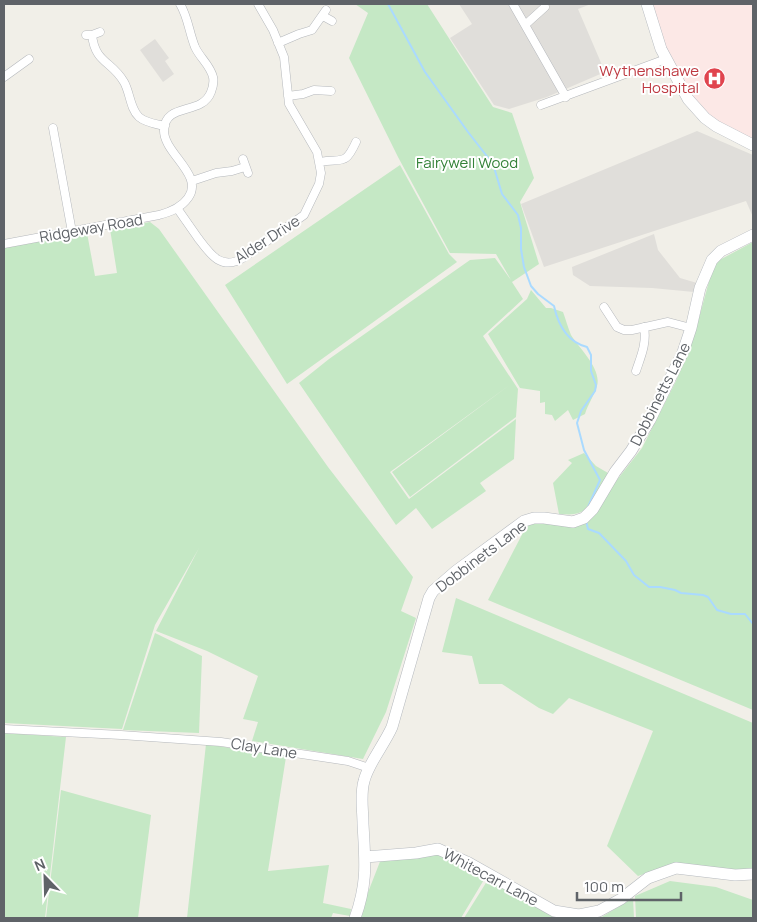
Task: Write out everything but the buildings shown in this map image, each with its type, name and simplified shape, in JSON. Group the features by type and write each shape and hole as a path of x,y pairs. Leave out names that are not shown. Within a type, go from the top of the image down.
{"street":[{"path":"177,208 190,196 192,181 167,141 164,133 165,126 168,119 175,112 196,107 204,102 211,92 213,84 210,69 196,49 188,20 180,4"},
{"path":"258,4 273,30 285,62 291,109 315,147 320,162 345,160 349,157 355,145 362,151"},
{"path":"513,4 566,97"},
{"path":"647,4 661,49 688,99 705,118 716,126 753,145"},
{"path":"525,24 545,7"},
{"path":"278,43 312,30 325,13 332,21"},
{"path":"100,32 89,35 96,51 102,60 115,70 124,82 137,114 148,122 165,126"},
{"path":"4,76 29,59"},
{"path":"541,105 666,59"},
{"path":"288,96 314,90 328,90 325,80"},
{"path":"53,128 72,232"},
{"name":"Alder Drive","path":"177,208 212,255 224,262 236,262 304,215 318,184 321,173 320,162"},
{"path":"192,181 245,166"},
{"name":"Ridgeway Road","path":"4,244 159,215 177,208"},
{"name":"Dobbinetts Lane","path":"593,509 618,467 631,451 650,420 683,352 691,328 700,288 712,260 721,251 753,235"},
{"path":"604,307 617,327 632,330 668,322 691,328"},
{"path":"636,371 645,345 644,328"},
{"name":"Dobbinets Lane","path":"369,768 386,742 392,727 429,598 433,591 456,571 524,521 544,518 573,522 584,518 593,509"},
{"name":"Clay Lane","path":"4,729 221,742 348,761 369,768"},
{"path":"355,918 364,885 365,857 362,796 363,782 369,768"},
{"name":"Whitecarr Lane","path":"365,857 416,853 438,849 469,863 554,911 579,915 599,911 622,899 648,878 676,868 736,875 753,874"}],"shaded area":[{"path":"459,4 591,4 578,9 605,72 547,97 509,109 494,105 450,38 472,24"},
{"name":"Wythenshawe Hospital","path":"647,4 753,4 753,145 727,130 688,99"},
{"path":"155,39 169,58 165,61 174,74 163,82 140,50"},
{"path":"697,131 753,155 753,217 746,201 544,267 521,204"},
{"path":"654,234 658,250 680,278 697,283 694,292 652,288 590,286 573,275 572,267"}],"green space":[{"name":"Fairywell Wood","path":"355,4 427,4 493,107 512,113 534,178 520,202 539,264 512,282 523,299 483,336 518,389 516,417 410,497 392,472 511,384 390,472 409,499 516,419 514,459 480,483 486,491 432,529 416,508 396,525 299,383 329,359 470,260 495,258 511,280 496,254 450,253 398,157 349,58 368,13"},
{"path":"400,165 449,254 457,262 287,384 225,285"},
{"path":"150,222 159,229 328,467 413,577 401,611 416,618 386,712 363,759 252,741 258,722 243,719 258,676 207,651 156,631 199,548 155,625 122,729 4,723 4,248 87,233 95,276 117,273 110,229"},
{"path":"753,242 753,710 488,600 528,523 569,525 609,490 642,448 676,381 696,329 714,263"},
{"path":"531,290 546,308 563,312 571,335 589,359 598,379 585,414 573,420 568,410 555,421 552,415 545,414 545,402 540,403 540,391 520,388 488,334 527,299"},
{"path":"584,453 596,466 608,473 595,498 586,509 574,514 559,514 553,483 572,463 568,460"},
{"path":"456,598 753,723 753,868 721,872 676,863 638,876 607,846 653,731 569,698 553,714 539,708 502,684 479,684 472,656 442,652"},
{"path":"155,633 202,656 199,733 123,730"},
{"path":"4,733 66,737 45,918 4,918"},
{"path":"206,744 286,757 268,871 329,865 323,903 351,909 350,916 333,913 331,918 187,918"},
{"path":"61,790 151,815 138,918 46,918"},
{"path":"435,853 485,878 461,918 358,918 381,859"},
{"path":"489,878 562,918 464,918"},
{"path":"670,881 716,887 753,900 753,918 636,918 635,896"},
{"path":"633,898 634,918 600,918"}],"waterway":[{"path":"388,4 425,72 493,164 502,194 518,215 524,267 531,286 554,306 561,326 569,337 580,345 587,347 591,355 591,371 596,385 595,391 581,411 577,423 584,450 600,480 588,507"},
{"path":"586,521 588,529 599,533 626,561 634,575 649,587 660,587 681,593 703,595 708,597 717,610 731,614 745,614 753,624"}],"place":[{"name":"Wythenshawe Hospital","path":"715,79"}]}
